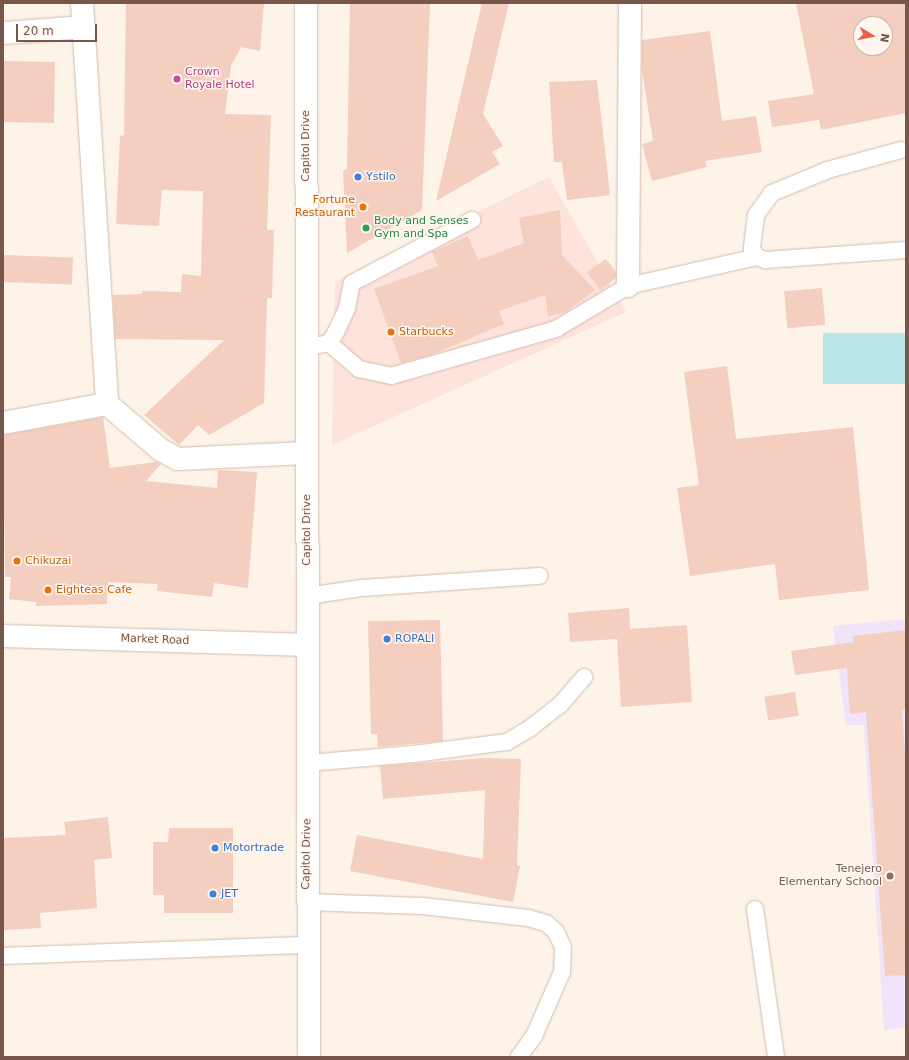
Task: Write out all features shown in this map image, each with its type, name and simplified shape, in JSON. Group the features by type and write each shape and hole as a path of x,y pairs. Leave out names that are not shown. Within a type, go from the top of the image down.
{"street":[{"path":"82,3 107,404 161,450 178,458 306,453"},
{"name":"Capitol Drive","path":"306,3 308,763 306,902 309,1057"},
{"path":"628,286 630,3"},
{"path":"3,33 84,27"},
{"path":"3,423 107,404"},
{"name":"Market Road","path":"3,636 307,645"}],"lane":[{"path":"757,257 752,249 756,215 772,193 828,170 901,150"},
{"path":"306,349 329,343 347,308 352,283 472,220"},
{"path":"329,343 358,369 391,376 556,329 628,286 757,257 765,260 906,250"},
{"path":"307,596 362,588 540,576"},
{"path":"308,763 414,754 507,742 529,729 560,705 584,677"},
{"path":"306,902 423,906 528,918 546,923 556,932 563,948 562,972 534,1036 519,1057"},
{"path":"755,909 776,1057"},
{"path":"3,956 307,945"}],"shaded area":[{"path":"549,177 626,312 332,445 335,282"},
{"name":"Tenejero Elementary School","path":"906,619 906,1027 884,1030 864,725 846,725 833,626"}],"water":[{"path":"823,333 906,333 906,384 823,384"}],"building":[{"path":"264,3 260,51 241,47 231,66 225,114 271,115 267,230 274,230 272,298 267,298 264,403 209,435 198,425 179,445 144,415 224,340 115,339 113,295 142,294 142,291 181,292 182,274 201,276 203,191 162,190 159,226 116,224 120,136 124,135 126,4"},
{"path":"350,3 430,3 422,210 347,253 343,171 347,169"},
{"path":"482,3 509,3 483,114 503,146 492,152 500,164 436,201"},
{"path":"796,3 906,3 906,113 821,130 819,120 772,127 768,101 814,94"},
{"path":"710,31 722,121 756,116 762,152 705,161 707,167 652,181 642,144 653,141 642,70 642,40"},
{"path":"3,61 55,62 54,123 3,122"},
{"path":"597,80 610,195 567,200 562,162 554,162 549,82"},
{"path":"560,210 562,255 595,290 564,313 548,316 545,295 499,311 504,324 433,354 401,363 374,289 438,266 432,252 468,236 478,260 524,243 519,218"},
{"path":"3,255 73,257 72,284 3,282"},
{"path":"606,259 616,272 616,278 600,290 587,272"},
{"path":"822,288 825,325 787,328 784,291"},
{"path":"727,366 736,439 853,427 869,590 779,600 775,564 690,576 677,488 699,485 684,372"},
{"path":"103,417 110,468 156,462 161,464 146,481 217,488 218,470 257,472 248,588 214,583 212,597 157,591 158,584 108,582 107,604 36,606 36,602 9,599 11,577 5,577 3,435"},
{"path":"629,608 630,629 687,625 692,702 621,707 617,639 570,642 568,613"},
{"path":"440,620 443,741 378,747 377,734 371,734 368,621"},
{"name":"Tenejero Elementary School","path":"906,630 906,709 902,710 906,770 906,975 885,976 866,712 850,714 847,668 795,675 791,651 854,642 853,636"},
{"path":"795,692 799,716 768,721 764,697"},
{"path":"484,758 521,759 517,865 520,866 513,902 350,871 357,835 483,859 485,790 383,799 380,766"},
{"path":"108,817 112,858 94,860 97,908 40,913 41,928 3,930 3,838 66,835 64,822"},
{"path":"169,828 233,828 233,913 164,913 164,895 153,895 153,842 168,842"}],"place":[{"name":"Crown Royale Hotel","path":"177,79"},
{"name":"Ystilo","path":"358,177"},
{"name":"Fortune Restaurant","path":"363,207"},
{"name":"Body and Senses Gym and Spa","path":"366,228"},
{"name":"Starbucks","path":"391,332"},
{"name":"Chikuzai","path":"17,561"},
{"name":"Eighteas Cafe","path":"48,590"},
{"name":"ROPALI","path":"387,639"},
{"name":"Motortrade","path":"215,848"},
{"name":"Tenejero Elementary School","path":"890,876"},
{"name":"JET","path":"213,894"}]}
